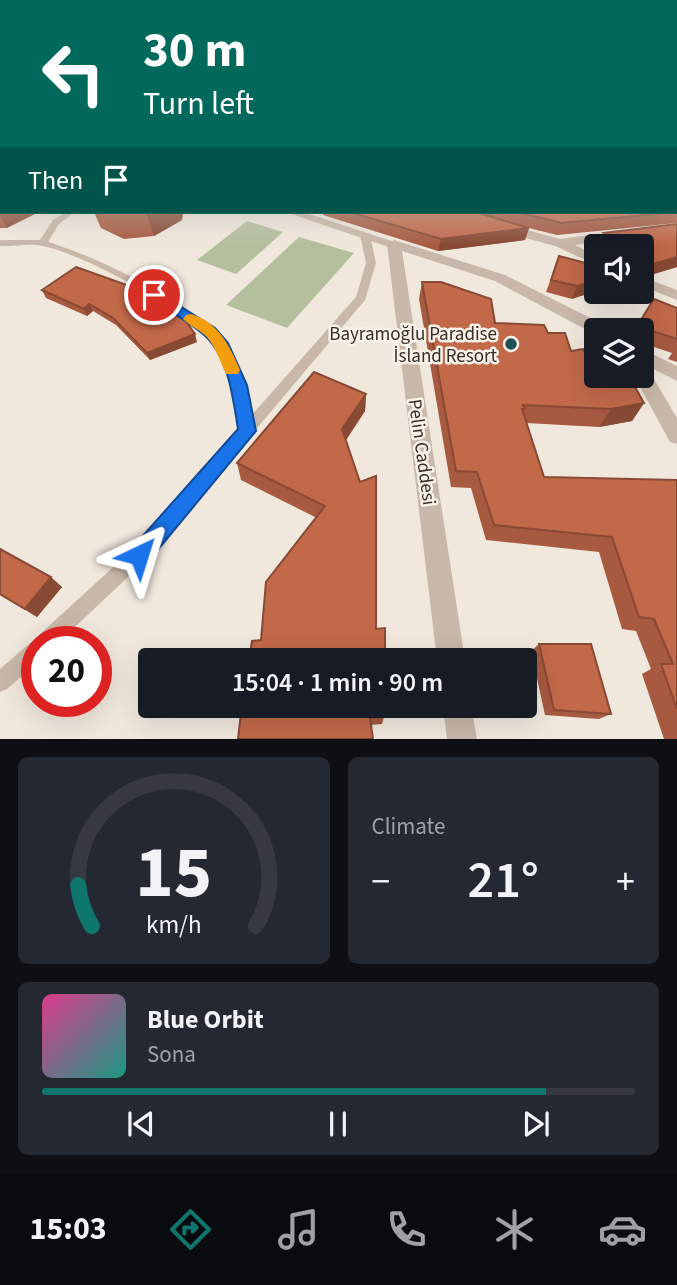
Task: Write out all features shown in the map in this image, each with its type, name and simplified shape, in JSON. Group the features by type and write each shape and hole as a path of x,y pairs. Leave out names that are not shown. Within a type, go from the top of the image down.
{"street":[{"path":"297,214 500,278 584,322"},
{"path":"487,223 560,243 584,255"},
{"path":"560,243 636,233"},
{"name":"Pelin Caddesi","path":"394,244 450,648"},
{"path":"654,286 677,295"},
{"path":"654,362 677,374"},
{"path":"650,388 677,436"},
{"path":"459,718 462,739"}],"lane":[{"path":"43,243 56,222 68,214"},
{"path":"63,626 139,555 361,298 371,263 365,235"},
{"path":"0,243 43,243 139,284 210,331 222,347 238,385 247,431"},
{"path":"0,682 21,664"}],"green space":[{"path":"247,221 283,232 236,274 197,260"},
{"path":"299,237 354,253 287,328 226,305"}],"building":[{"path":"357,214 482,214 529,228 441,239"},
{"path":"525,214 656,214 561,223"},
{"path":"677,224 677,257 654,264 654,234 604,233"},
{"path":"559,256 584,263 584,284 577,286 551,280"},
{"path":"76,267 155,295 157,297 153,299 185,320 195,334 147,353 113,318 89,304 84,309 42,290"},
{"path":"422,282 441,282 491,299 495,323 544,325 548,333 565,333 571,351 584,351 584,388 636,388 644,403 611,409 523,405 525,409 522,409 544,477 677,480 677,709 661,664 673,664 654,619 639,617 612,537 494,525 477,472 456,471"},
{"path":"654,299 677,308 677,339 654,332 654,318 642,318 651,304 654,304"},
{"path":"314,372 366,394 342,429 360,482 376,476 376,629 385,628 385,648 251,648 252,641 261,640 266,582 325,506 237,463"},
{"path":"0,549 51,577 25,609 0,594"},
{"path":"539,644 591,644 611,714 554,710"},
{"path":"240,718 370,718 373,739 238,739"}],"slow traffic":[{"path":"191,319 210,331 222,347 232,370"}],"place":[{"name":"Bayramoğlu Paradise İsland Resort","path":"511,344"}],"route":[{"path":"139,555 247,431 238,385 222,347 210,331 154,295"}]}
